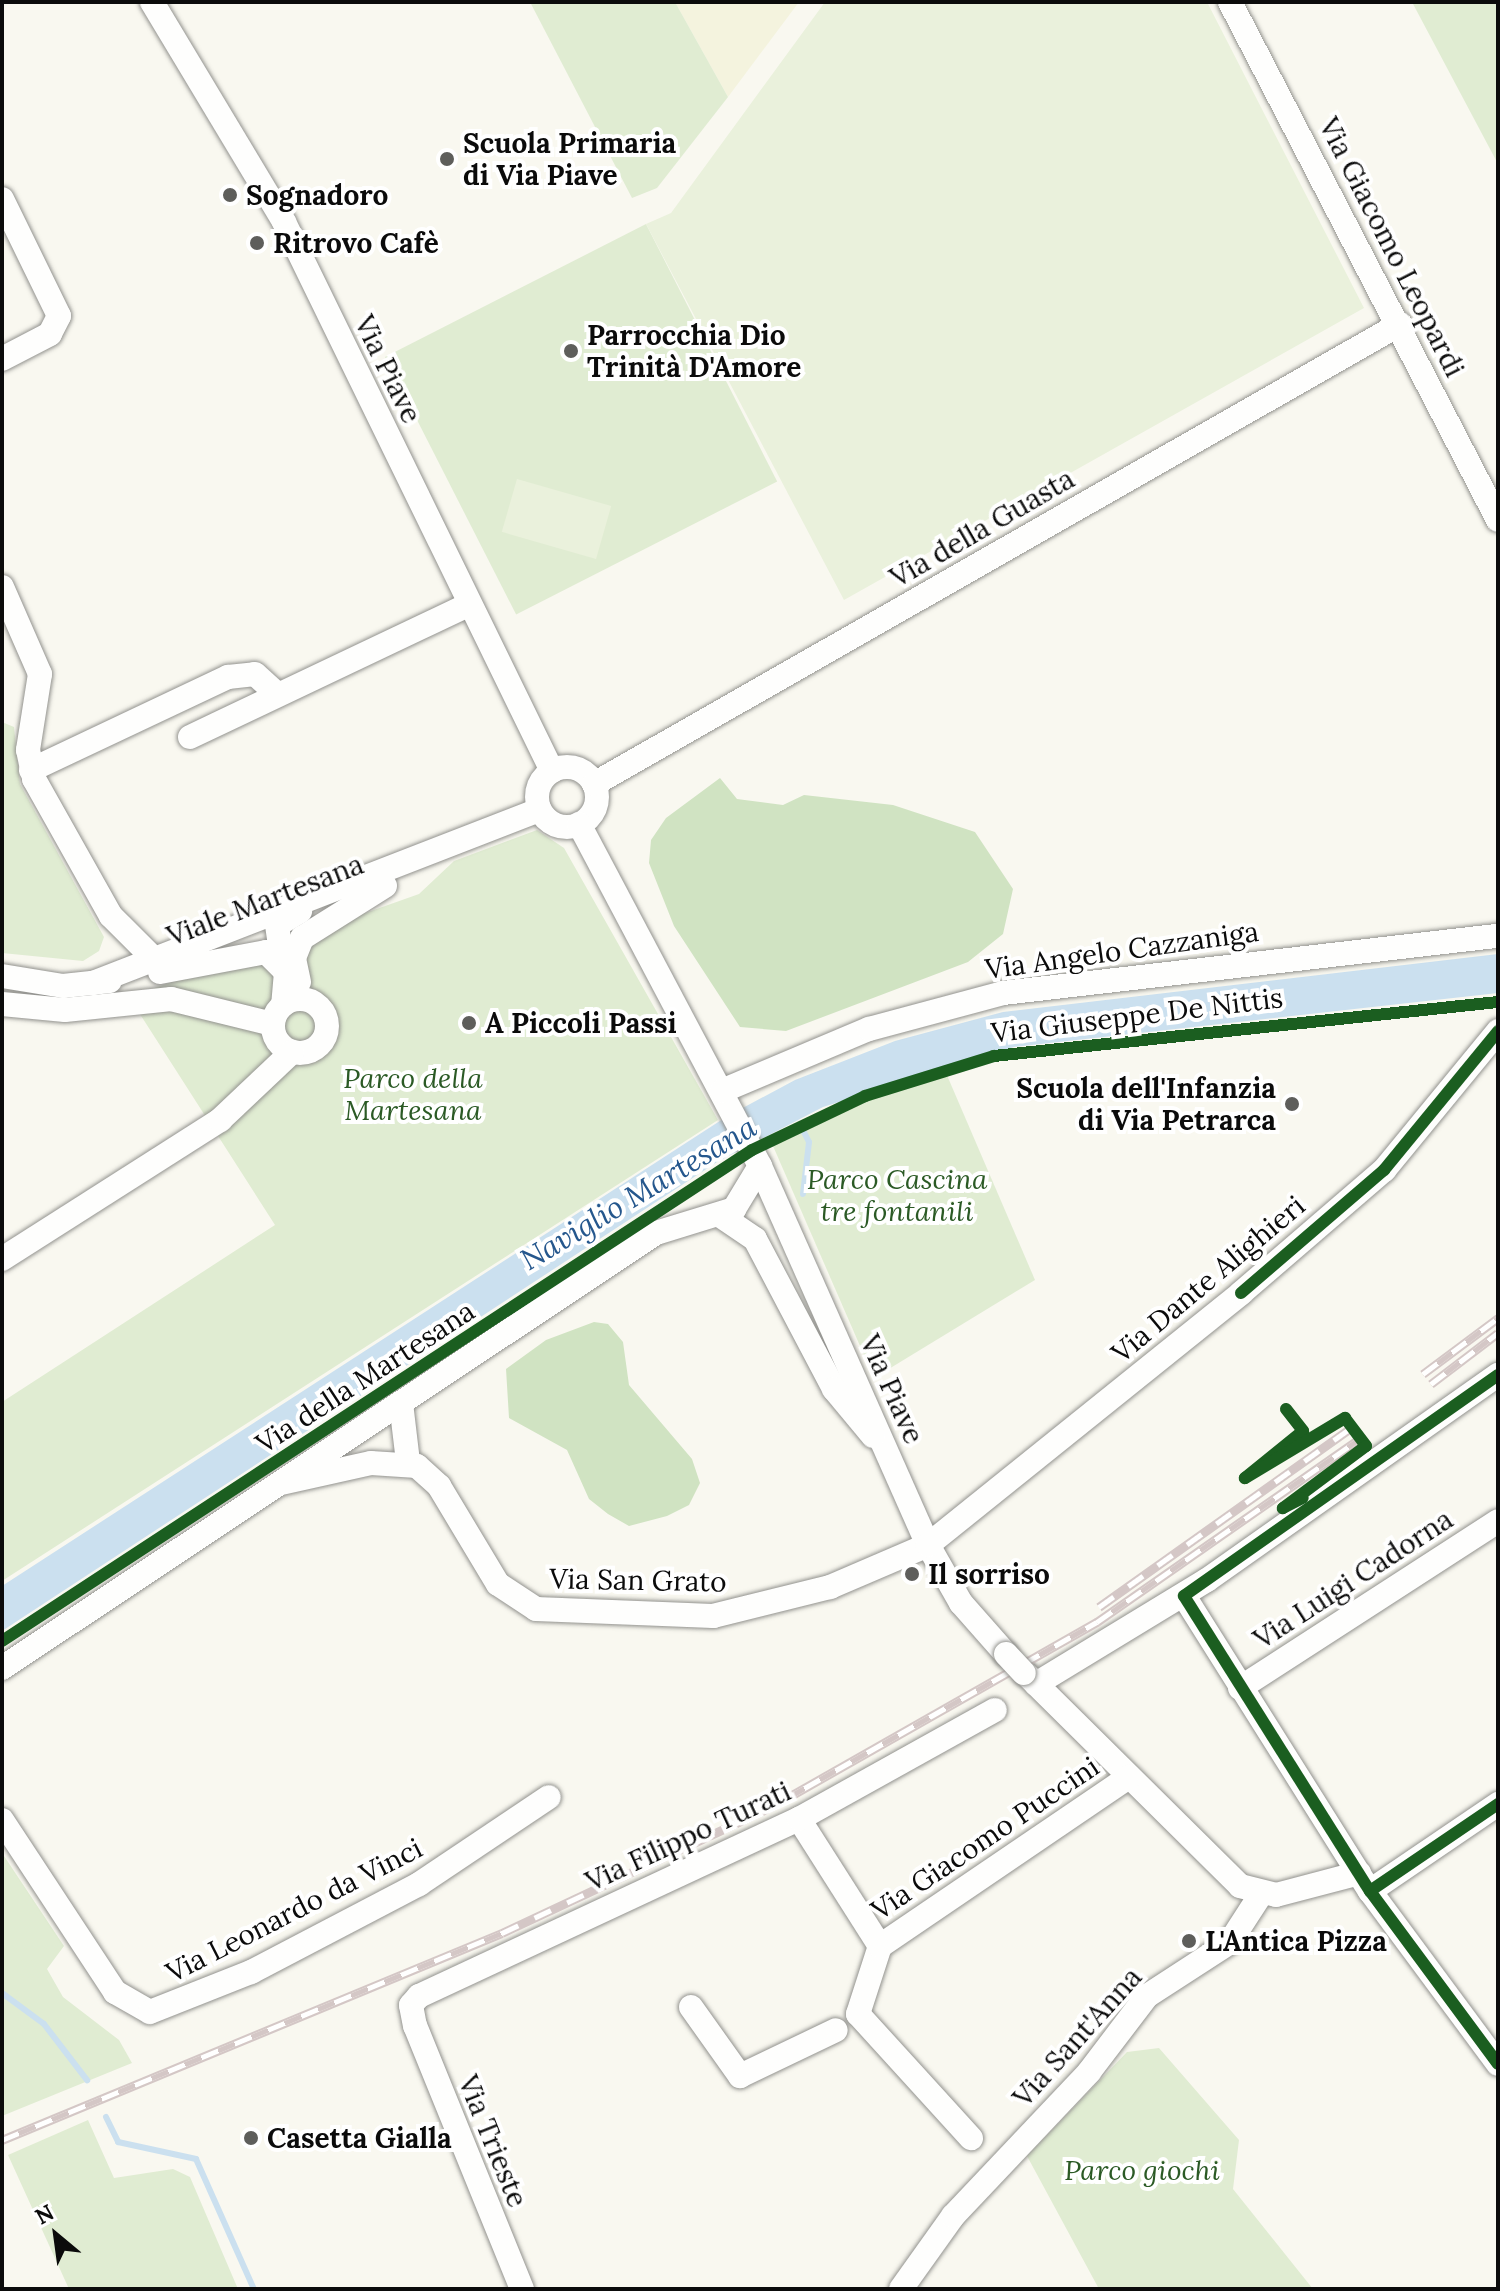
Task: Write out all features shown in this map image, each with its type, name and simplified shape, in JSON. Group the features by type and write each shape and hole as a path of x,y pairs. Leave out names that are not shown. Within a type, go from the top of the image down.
{"street":[{"name":"Via Piave","path":"152,2 270,196 552,771"},
{"name":"Via Giacomo Leopardi","path":"1230,2 1400,324 1497,516"},
{"path":"2,199 59,316 50,334 2,359"},
{"name":"Via della Guasta","path":"594,784 1400,324"},
{"path":"2,587 40,674 31,770 111,916 157,966 182,974 253,950 283,966"},
{"path":"190,737 275,692 468,605"},
{"path":"31,770 228,677 255,674 275,692"},
{"path":"552,771 580,771 594,784 593,812 579,824 561,826 540,810 537,793 552,771"},
{"name":"Viale Martesana","path":"157,966 327,892 540,810"},
{"name":"Via Piave","path":"579,824 756,1158 928,1545 961,1603 1006,1654 1221,1872 1261,1894"},
{"name":"Viale Martesana","path":"2,976 104,979 157,966 277,930 385,886 448,847"},
{"path":"327,892 282,918 277,930 283,966 277,1041 292,1052 308,1052 325,1035 322,1012 310,1001 294,968 302,938 385,886"},
{"path":"104,979 111,916"},
{"name":"Via Angelo Cazzaniga","path":"726,1098 879,1026 1003,993 1498,936"},
{"path":"2,1004 65,1010 171,999 278,1014 310,1001"},
{"name":"Via Dante Alighieri","path":"928,1545 1241,1293 1384,1170 1498,1031"},
{"path":"2,1259 220,1120 292,1052"},
{"path":"2,1668 663,1228 721,1216 745,1198 756,1158"},
{"path":"721,1216 755,1239 838,1395 888,1452"},
{"path":"1030,1678 1184,1596 1498,1375"},
{"path":"281,1483 408,1462 401,1403"},
{"name":"Via San Grato","path":"408,1462 439,1486 503,1589 540,1610 727,1614 816,1592 928,1545"},
{"name":"Via Luigi Cadorna","path":"1240,1688 1498,1521"},
{"path":"1184,1596 1364,1882 1498,2064"},
{"name":"Via Filippo Turati","path":"412,2015 411,2005 432,1986 799,1819 995,1710"},
{"name":"Via Giacomo Puccini","path":"799,1819 880,1946 1129,1777"},
{"name":"Via Leonardo da Vinci","path":"2,1820 115,1992 150,2012 251,1972 419,1884 549,1797"},
{"path":"1261,1894 1364,1882 1498,1804"},
{"name":"Via Sant'Anna","path":"913,2285 945,2226 1098,2062 1147,1996 1230,1942 1261,1894"},
{"path":"691,2007 740,2076 850,2020 880,1946"},
{"name":"Via Trieste","path":"412,2015 522,2289"},
{"path":"850,2020 971,2138"}],"green space":[{"path":"530,2 675,2 728,97 657,188 632,198"},
{"path":"675,2 799,2 728,97"},
{"path":"825,2 1207,2 1364,308 844,600 646,224 671,213"},
{"path":"1412,2 1498,2 1498,164"},
{"name":"Parrocchia Dio Trinità D'Amore","path":"646,224 777,482 516,615 385,357"},
{"path":"517,479 611,506 596,559 502,532"},
{"path":"2,722 14,727 20,784 104,937 99,951 83,961 2,953"},
{"path":"720,778 737,799 783,805 804,795 893,805 975,832 1013,889 1003,934 968,962 786,1031 740,1027 674,926 649,863 651,840 666,818"},
{"name":"Parco della Martesana","path":"537,830 564,848 718,1120 2,1581 2,1402 275,1225 129,997 419,894 454,861"},
{"name":"Parco Cascina tre fontanili","path":"946,1073 1035,1280 874,1378 773,1146 867,1101"},
{"path":"594,1322 608,1324 623,1342 629,1385 692,1459 700,1483 689,1505 667,1516 629,1526 608,1514 589,1499 567,1450 509,1418 506,1369 546,1340"},
{"path":"2,1853 64,1946 47,1969 63,1997 119,2040 132,2063 2,2116"},
{"name":"Parco giochi","path":"1159,2048 1239,2140 1233,2189 1313,2289 1099,2289 1027,2156 1127,2052"},
{"path":"88,2120 114,2178 173,2169 190,2177 238,2289 69,2289 8,2155"}],"water":[{"name":"Naviglio Martesana","path":"1498,954 1498,993 1014,1047 823,1107 717,1162 2,1631 2,1586 726,1117 795,1080 895,1041 1003,1012"}],"waterway":[{"path":"803,1130 809,1142 803,1194"},
{"path":"2,1993 44,2024 87,2080"},
{"path":"106,2117 118,2142 196,2159 254,2289"}],"railway":[{"path":"1423,1374 1498,1318"},
{"path":"1431,1384 1498,1333"},
{"path":"1099,1607 1348,1430"},
{"path":"2,2140 502,1933 773,1806 1097,1622 1356,1441"}],"cycle path":[{"name":"Via Giuseppe De Nittis","path":"2,1641 752,1150 865,1096 994,1056 1498,1002"},
{"path":"1241,1293 1384,1170 1498,1031"},
{"path":"1498,1375 1184,1596 1370,1891 1498,2064"},
{"path":"1286,1409 1303,1431 1245,1478 1345,1418 1366,1446 1283,1508 1303,1498"},
{"path":"1370,1891 1498,1804"}],"place":[{"name":"Scuola Primaria di Via Piave","path":"447,159"},
{"name":"Sognadoro","path":"230,195"},
{"name":"Ritrovo Cafè","path":"257,243"},
{"name":"Parrocchia Dio Trinità D'Amore","path":"571,351"},
{"name":"A Piccoli Passi","path":"469,1023"},
{"name":"Scuola dell'Infanzia di Via Petrarca","path":"1292,1104"},
{"name":"Il sorriso","path":"912,1574"},
{"name":"L'Antica Pizza","path":"1189,1941"},
{"name":"Casetta Gialla","path":"251,2138"}]}
